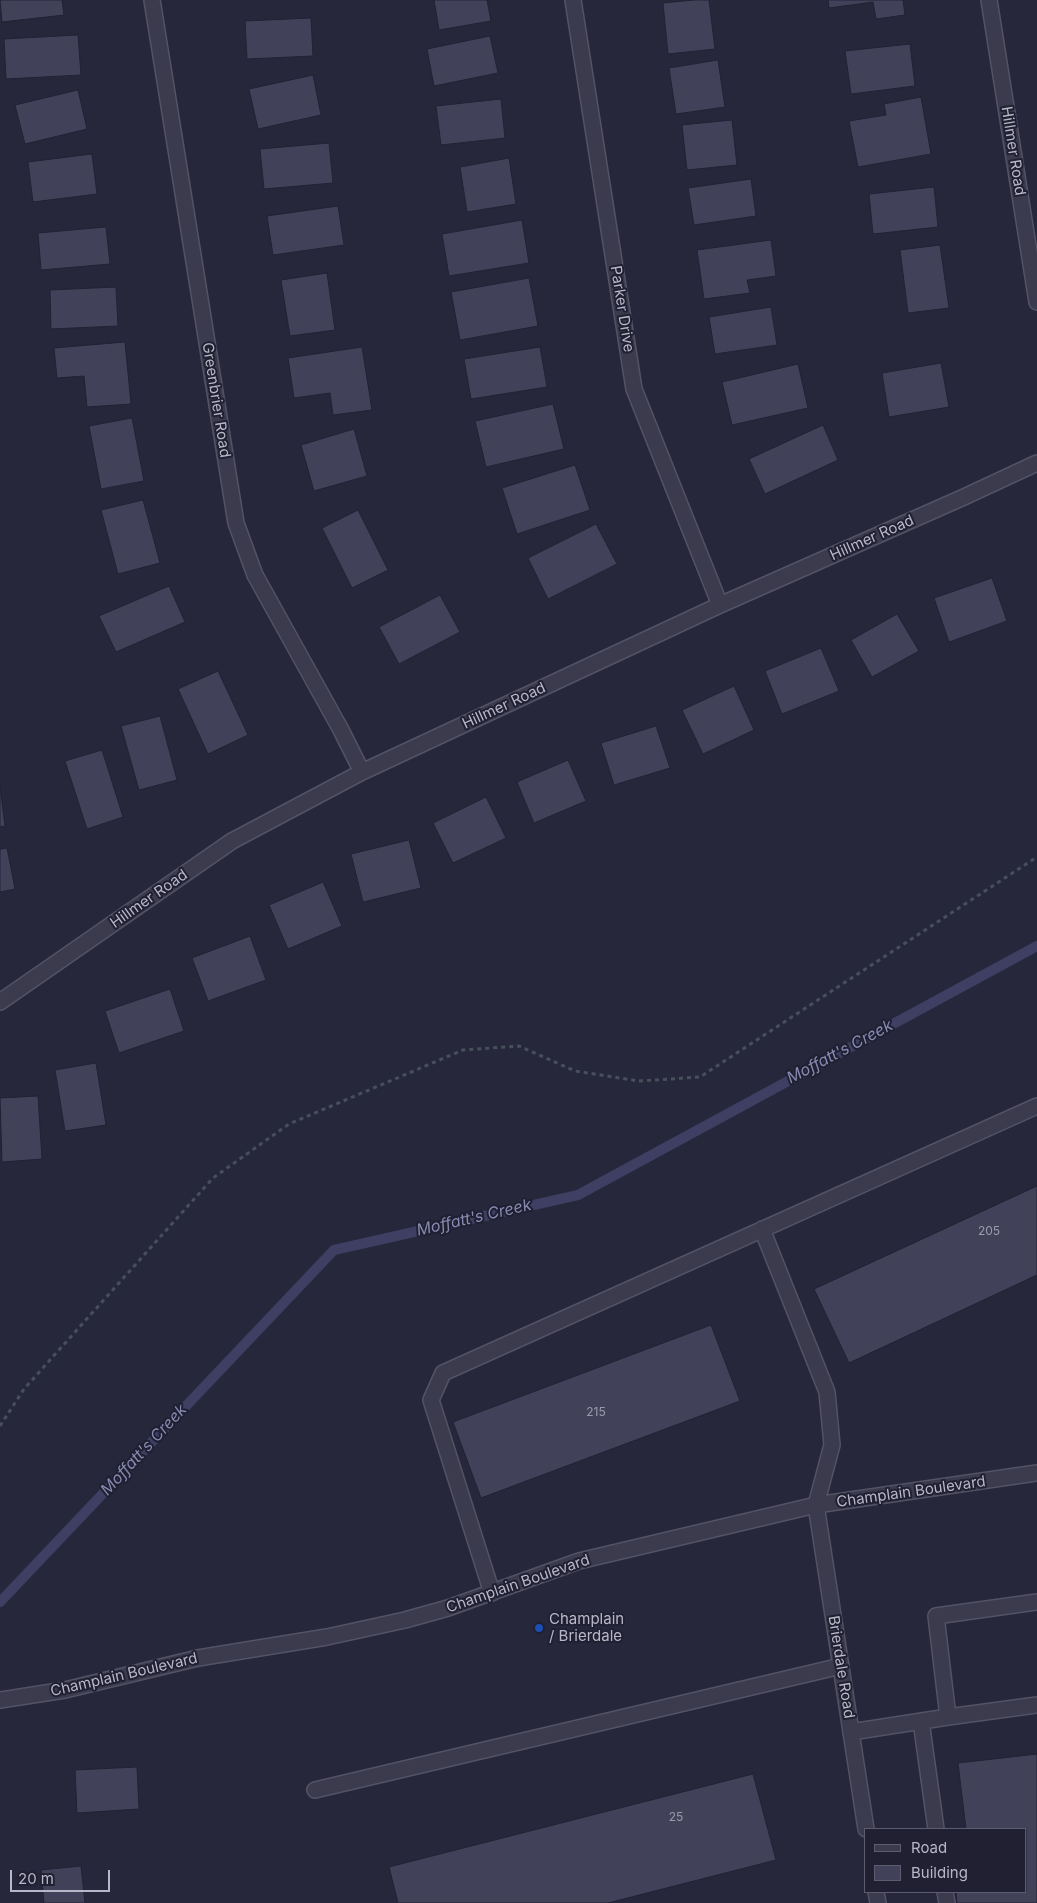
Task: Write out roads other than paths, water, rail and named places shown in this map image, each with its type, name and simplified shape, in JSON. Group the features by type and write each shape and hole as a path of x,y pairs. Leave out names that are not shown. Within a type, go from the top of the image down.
{"street":[{"name":"Greenbrier Road","path":"152,0 236,523 255,575 341,730 362,772"},
{"name":"Parker Drive","path":"573,0 634,389 720,604"},
{"name":"Hillmer Road","path":"990,0 1037,302"},
{"name":"Hillmer Road","path":"0,1002 232,841 362,772 720,604 964,498 1037,463"},
{"path":"492,1593 432,1400 443,1374 762,1228 1037,1106"},
{"path":"762,1228 827,1392 832,1445 816,1505"},
{"name":"Champlain Boulevard","path":"0,1700 65,1690 198,1658 364,1630 413,1618 492,1593 580,1561 816,1505 1037,1474"},
{"name":"Brierdale Road","path":"816,1505 866,1828"},
{"path":"948,1717 936,1616 1037,1602"},
{"path":"315,1790 841,1666"},
{"path":"851,1732 1037,1705"},
{"path":"921,1721 936,1828"}],"waterway":[{"name":"Moffatt's Creek","path":"0,1602 334,1250 578,1195 1037,946"}],"place":[{"name":"Champlain / Brierdale","path":"539,1628"}]}
